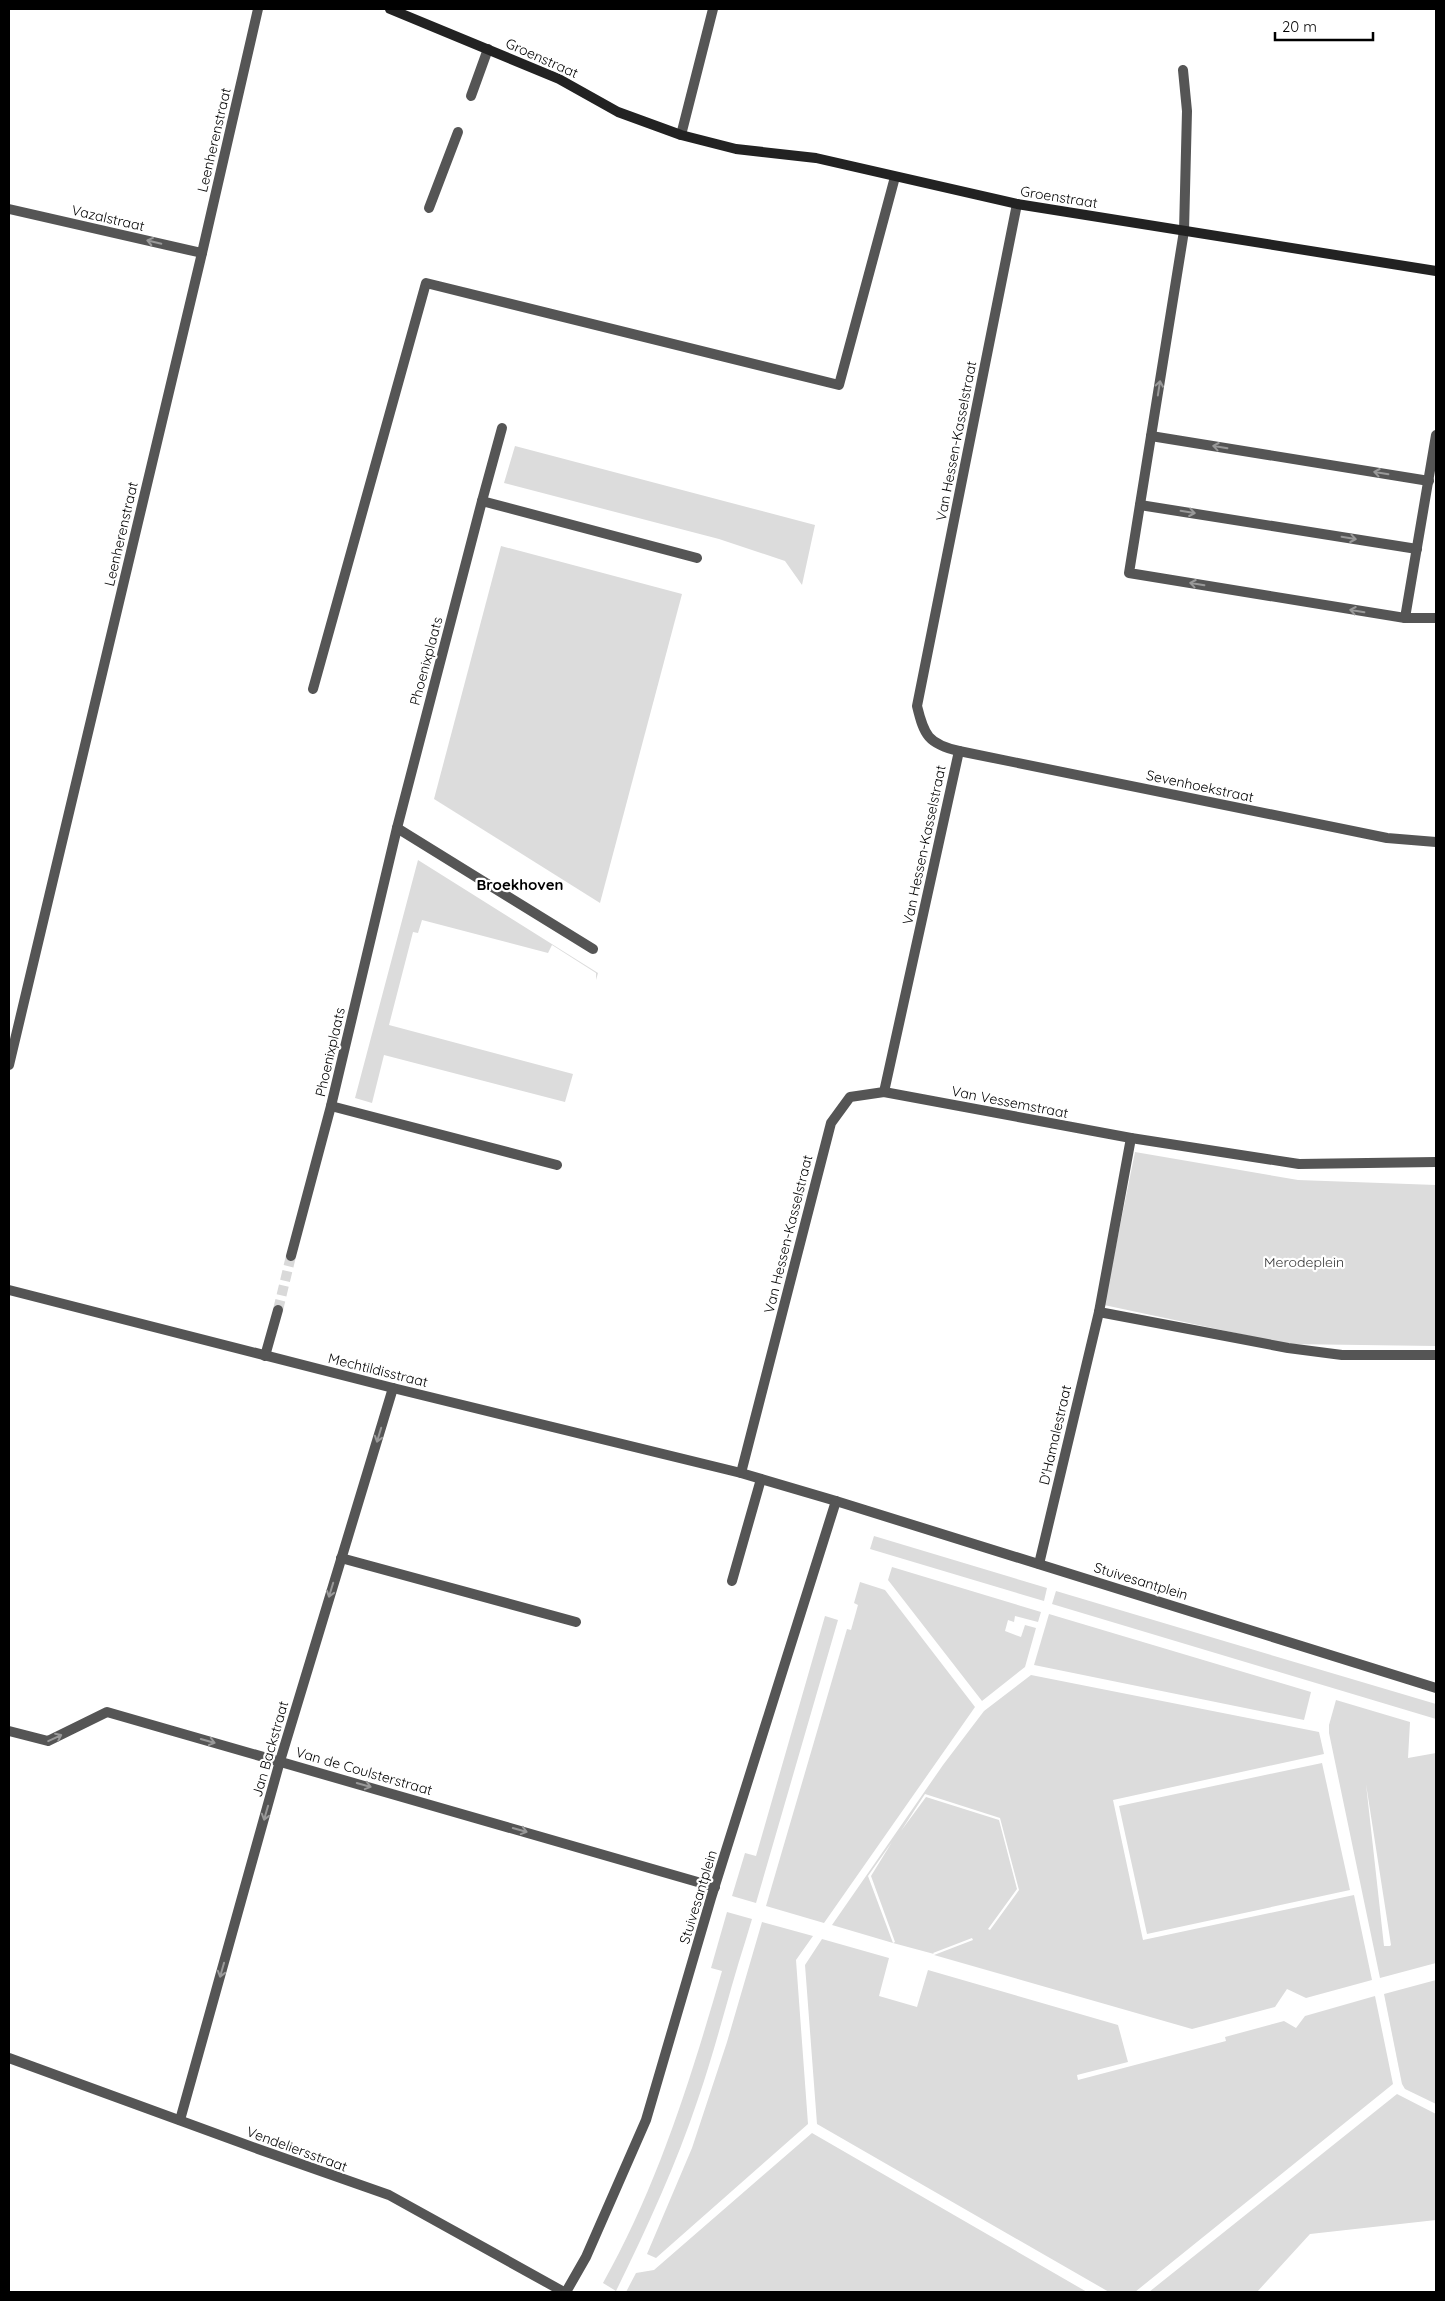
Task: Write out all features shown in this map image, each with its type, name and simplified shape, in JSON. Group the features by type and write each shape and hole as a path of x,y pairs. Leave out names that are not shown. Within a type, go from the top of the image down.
{"street":[{"name":"Leenherenstraat","path":"9,1065 258,9"},
{"name":"Groenstraat","path":"390,9 560,79 618,112 681,135 736,150 816,158 1017,204 1436,271"},
{"path":"681,135 713,9"},
{"path":"471,96 488,49"},
{"path":"1183,70 1187,111 1184,231 1130,573 1405,618 1436,618"},
{"path":"429,208 458,132"},
{"path":"313,689 426,283 839,385 895,176"},
{"name":"Van Hessen-Kasselstraat","path":"741,1474 830,1123 850,1097 884,1092 959,750 942,747 923,731 917,706 1017,204"},
{"name":"Vazalstraat","path":"9,209 202,253"},
{"name":"Phoenixplaats","path":"291,1256 331,1106 397,828 502,428"},
{"path":"1405,618 1435,452 1436,435"},
{"path":"1151,436 1429,480"},
{"path":"482,501 697,558"},
{"path":"1140,505 1417,549"},
{"name":"Sevenhoekstraat","path":"959,750 1387,838 1436,842"},
{"path":"397,828 593,949"},
{"name":"Van Vessemstraat","path":"884,1092 1131,1138"},
{"name":"Phoenixplaats","path":"331,1106 558,1165"},
{"path":"1436,1162 1299,1164 1131,1138 1099,1312 1288,1348 1342,1355 1436,1355"},
{"name":"Mechtildisstraat","path":"9,1290 265,1356 741,1474"},
{"path":"265,1356 278,1310"},
{"name":"D'Hamalestraat","path":"1039,1564 1099,1312"},
{"name":"Jan Backstraat","path":"180,2120 280,1761 393,1388"},
{"name":"Stuivesantplein","path":"741,1474 836,1501 1436,1688"},
{"path":"732,1581 761,1479"},
{"name":"Stuivesantplein","path":"565,2292 586,2257 646,2120 715,1887 836,1501"},
{"path":"341,1558 576,1622"},
{"name":"Van de Coulsterstraat","path":"9,1731 48,1742 107,1712 715,1887"},
{"name":"Vendeliersstraat","path":"9,2058 389,2195 565,2292"}],"green space":[{"path":"515,446 815,525 802,585 785,561 719,539 504,483"},
{"path":"501,546 682,594 600,903 434,799"},
{"path":"418,860 598,973 596,980 596,973 552,945 548,953 422,920 418,933 413,932 389,1025 573,1074 565,1102 384,1055 372,1103 355,1098"},
{"name":"Merodeplein","path":"1135,1152 1298,1180 1436,1185 1436,1346 1287,1344 1104,1305"},
{"path":"874,1536 1047,1588 1044,1601 870,1549"},
{"path":"892,1567 1041,1612 1038,1622 1015,1616 1014,1622 1008,1620 1005,1631 1021,1637 1025,1625 1036,1628 1025,1667 982,1701 888,1580"},
{"path":"860,1582 885,1590 975,1707 824,1923 766,1906 847,1629 851,1630 858,1605 854,1603"},
{"path":"1056,1591 1436,1704 1436,1719 1052,1604"},
{"path":"1049,1614 1311,1692 1304,1720 1034,1665"},
{"path":"825,1616 838,1620 756,1903 732,1896 745,1853 756,1856"},
{"path":"1031,1675 1319,1732 1324,1754 1113,1800 1143,1940 1354,1895 1372,1980 1306,1998 1287,1989 1275,2007 1192,2029 934,1955 973,1940 972,1938 934,1954 893,1943 832,1925 943,1765 984,1711","holes":["925,1794 1000,1818 1019,1890 990,1930 988,1929 1017,1889 999,1820 926,1797 901,1831","892,1842 871,1876 895,1942 893,1943 868,1876"]},
{"path":"1336,1700 1410,1722 1408,1758 1436,1753 1436,1963 1380,1978 1329,1733 1329,1725","holes":["1366,1784 1391,1945 1384,1946"]},
{"path":"1322,1763 1350,1890 1147,1934 1119,1806"},
{"path":"727,1912 752,1919 711,2060 680,2148 639,2244 616,2291 603,2283 623,2246 672,2130 722,1971 711,1968"},
{"path":"762,1922 813,1936 796,1960 808,2124 656,2258 647,2254 692,2148 727,2042"},
{"path":"822,1939 889,1958 879,1996 917,2007 928,1970 1118,2025 1128,2062 1077,2075 1078,2080 1226,2041 1225,2037 1284,2021 1296,2028 1305,2016 1375,1996 1393,2084 1135,2292 1109,2292 817,2124 805,1965"},
{"path":"1436,1980 1436,2104 1405,2089 1402,2084 1384,1994"},
{"path":"1397,2094 1436,2114 1436,2220 1310,2234 1257,2292 1149,2292"},
{"path":"812,2133 1087,2292 626,2292 636,2273 654,2270"}],"tunnel":[{"path":"278,1310 291,1256"}],"district":[{"name":"Broekhoven","path":"520,884"}]}
